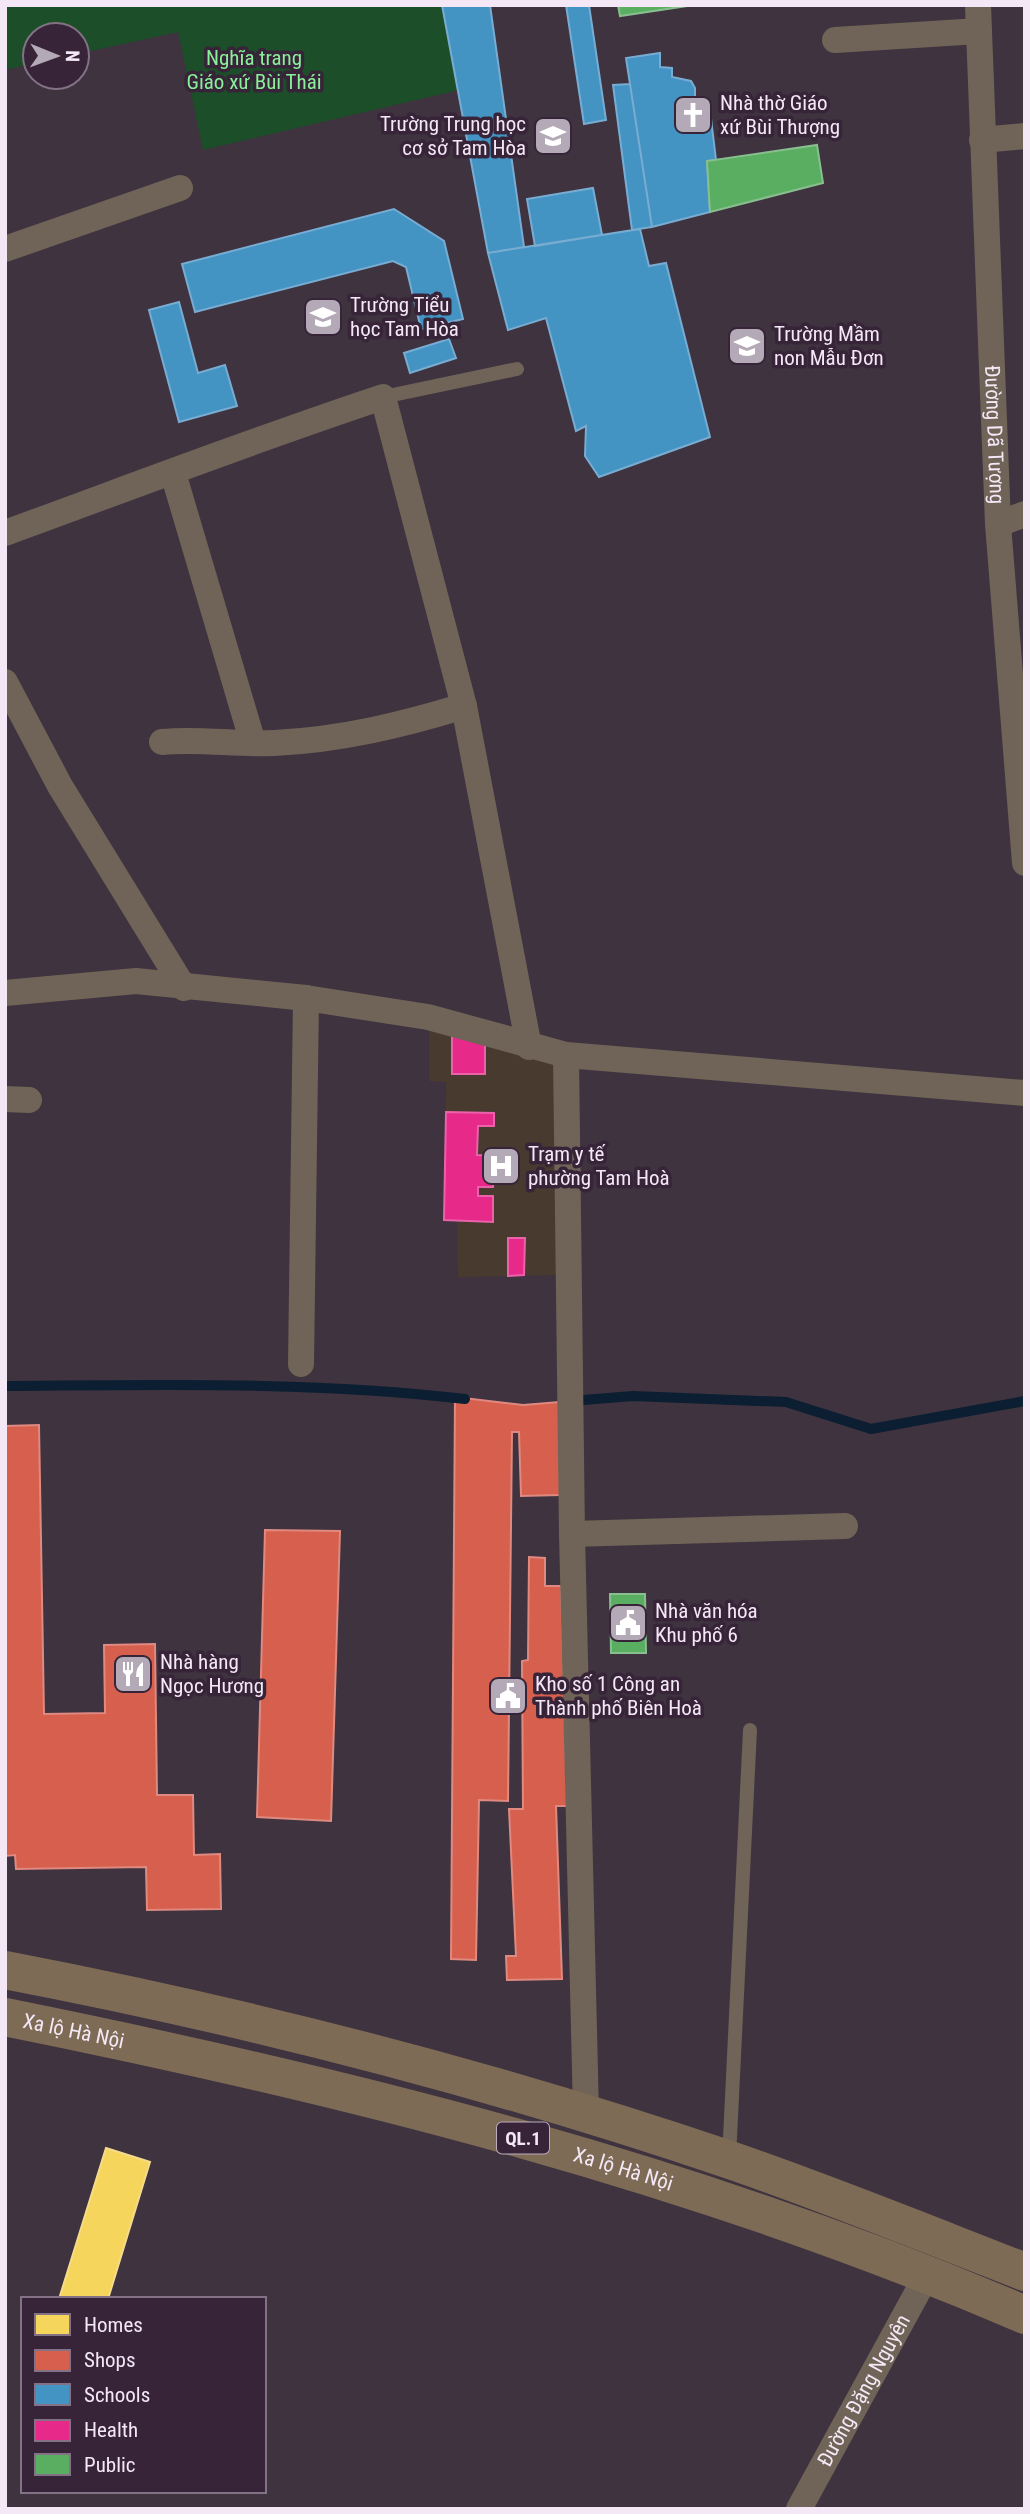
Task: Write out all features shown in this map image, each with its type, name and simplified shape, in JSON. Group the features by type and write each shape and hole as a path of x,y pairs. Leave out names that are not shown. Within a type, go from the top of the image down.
{"highway":[{"path":"5,1970 238,2021 586,2113 822,2192 1025,2272"},
{"name":"Xa lộ Hà Nội","path":"5,2017 214,2059 544,2143 738,2204 928,2273 1025,2315"}],"street":[{"path":"835,40 978,18"},
{"name":"Đường Dã Tượng","path":"978,18 998,524 1019,704 1025,863"},
{"path":"982,140 1025,136"},
{"path":"5,249 180,188"},
{"path":"5,533 173,473 243,444 383,397 464,706 529,1047"},
{"path":"173,473 253,743"},
{"path":"998,524 1025,514"},
{"path":"5,681 60,786 184,988"},
{"path":"162,742 195,738 253,743 331,738 421,719 464,706"},
{"path":"5,993 136,981 184,988 306,998 439,1020 500,1035 529,1047 566,1055 1025,1093"},
{"path":"302,1364 306,998"},
{"path":"566,1055 572,1534 586,2113"},
{"path":"572,1534 845,1526"},
{"name":"Đường Đặng Nguyên","path":"800,2509 928,2273"}],"lane":[{"path":"383,397 517,369"},
{"path":"729,2159 750,1730"}],"shaded area":[{"name":"Trạm y tế phường Tam Hoà","path":"429,1029 555,1064 558,1275 458,1277 457,1221 444,1220 446,1082 429,1081"}],"green space":[{"name":"Nghĩa trang Giáo xứ Bùi Thái","path":"5,5 442,5 459,90 203,150 178,32 91,51 91,21 21,21 21,66 5,70"}],"building: Homes":[{"path":"106,2148 150,2162 109,2297 60,2297"}],"building: Shops":[{"path":"455,1397 523,1405 559,1402 560,1495 521,1496 519,1432 512,1432 508,1801 479,1800 476,1960 451,1959"},
{"path":"39,1425 44,1714 105,1713 104,1645 155,1644 157,1795 193,1795 194,1855 220,1854 221,1909 147,1910 146,1867 16,1869 15,1855 5,1856 5,1426"},
{"path":"265,1530 340,1531 331,1821 257,1817"},
{"path":"529,1557 545,1558 545,1586 561,1586 567,1806 556,1806 562,1979 507,1980 506,1956 516,1956 509,1809 523,1809 522,1661 528,1660"}],"building: Schools":[{"path":"442,5 490,5 524,247 488,253"},
{"path":"566,5 589,5 606,120 584,124"},
{"path":"660,53 660,67 672,68 672,77 691,81 695,88 695,101 709,102 716,160 707,161 710,212 652,227 626,58"},
{"path":"630,84 652,227 632,230 613,85"},
{"path":"593,188 602,235 535,246 527,199"},
{"path":"394,209 444,241 463,319 421,329 406,267 393,261 195,312 182,264"},
{"path":"640,229 649,266 666,263 710,437 599,477 585,456 586,426 576,431 546,318 508,330 488,253"},
{"path":"179,302 198,373 225,365 237,406 179,422 149,310"},
{"path":"449,339 456,358 410,373 404,353"}],"building: Health":[{"path":"452,1034 485,1043 485,1074 452,1074"},
{"path":"446,1112 494,1113 494,1126 478,1126 477,1155 493,1156 493,1187 478,1187 478,1196 493,1196 493,1222 444,1220"},
{"path":"508,1238 525,1238 524,1275 508,1276"}],"building: Public":[{"path":"618,5 694,5 620,16"},
{"path":"817,145 823,183 710,212 707,161"},
{"name":"Nhà văn hóa Khu phố 6","path":"610,1594 645,1594 646,1653 611,1653"}],"waterway":[{"path":"5,1386 293,1387 465,1399"},
{"path":"571,1401 633,1396 786,1402 871,1429 1025,1401"}],"place":[{"name":"Nhà thờ Giáo xứ Bùi Thượng","path":"693,115"},
{"name":"Trường Trung học cơ sở Tam Hòa","path":"553,136"},
{"name":"Trường Tiểu học Tam Hòa","path":"323,317"},
{"name":"Trường Mầm non Mẫu Đơn","path":"747,346"},
{"name":"Trạm y tế phường Tam Hoà","path":"501,1166"},
{"name":"Nhà văn hóa Khu phố 6","path":"628,1623"},
{"name":"Nhà hàng Ngọc Hương","path":"133,1674"},
{"name":"Kho số 1 Công an Thành phố Biên Hoà","path":"508,1696"}]}
